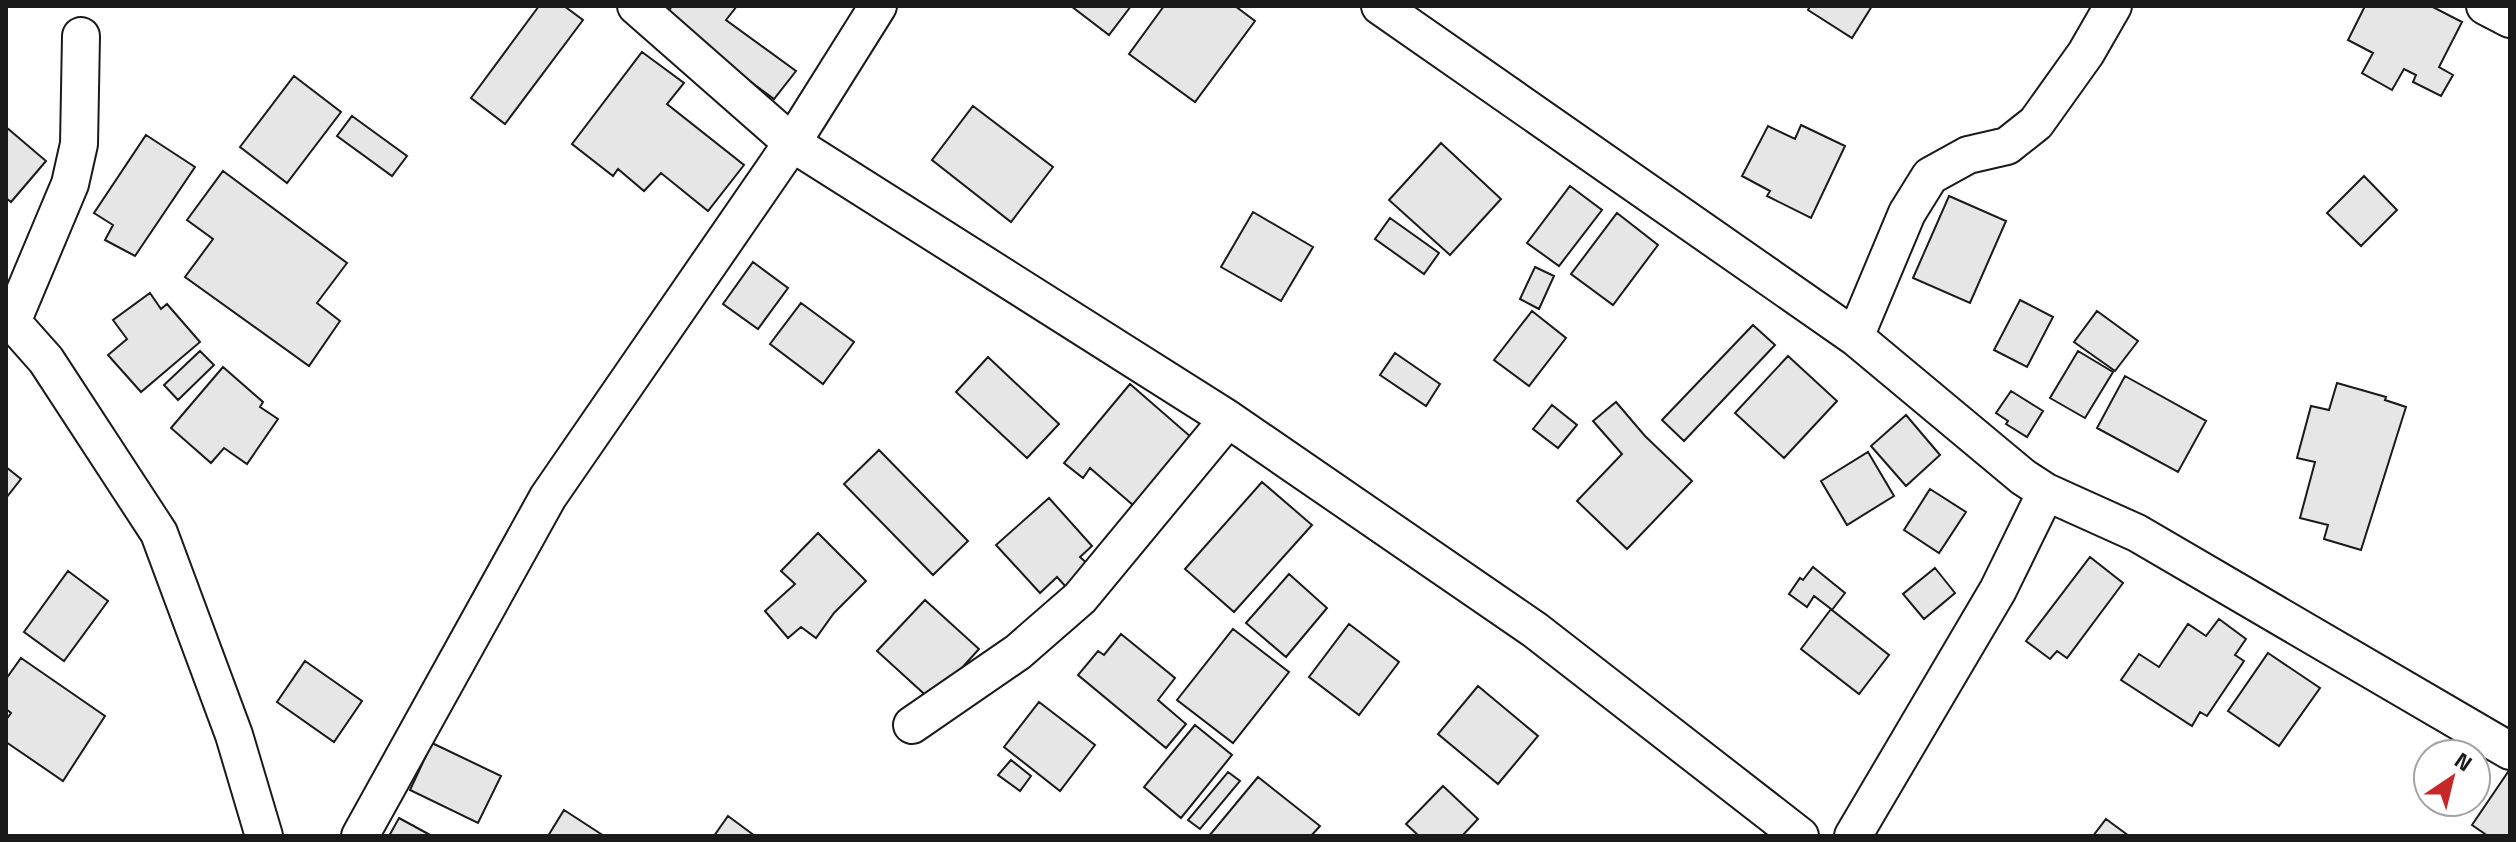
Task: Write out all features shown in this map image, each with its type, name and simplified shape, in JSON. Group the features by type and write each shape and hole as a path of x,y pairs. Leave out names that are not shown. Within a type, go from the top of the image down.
{"street":[{"path":"636,6 792,143 1228,419 1535,630 1800,836"},
{"path":"360,836 548,497 792,143 878,6"},
{"path":"1380,6 1855,337 2023,477 2046,492 2137,533 2510,751"},
{"path":"1855,337 1907,213 1930,176 1968,155 2007,146 2036,123 2086,53 2113,6"},
{"path":"2485,6 2510,19"},
{"path":"81,36 79,144 70,184 9,319 46,360 159,533 234,735 264,836"},
{"path":"912,725 1018,652 1080,598 1228,419"},
{"path":"1853,836 1998,590 2046,492"}],"building":[{"path":"539,6 564,6 583,20 505,124 471,98"},
{"path":"672,6 737,6 726,20 796,71 774,99 664,18"},
{"path":"1071,6 1131,6 1109,35"},
{"path":"1164,6 1235,6 1255,21 1195,102 1129,54"},
{"path":"1810,6 1872,6 1852,38 1808,10"},
{"path":"2365,6 2431,6 2462,22 2439,67 2453,75 2441,96 2413,82 2416,75 2404,69 2392,90 2362,73 2373,53 2348,40"},
{"path":"642,52 684,83 667,104 744,165 708,211 661,173 644,191 618,169 613,176 572,144"},
{"path":"294,76 341,112 287,183 240,147"},
{"path":"973,106 1053,167 1011,222 932,160"},
{"path":"352,116 407,156 392,176 337,136"},
{"path":"1801,125 1845,146 1811,218 1767,196 1770,191 1742,176 1768,126 1795,139"},
{"path":"6,127 46,161 11,202 6,198"},
{"path":"146,135 195,167 135,256 105,240 113,225 94,213"},
{"path":"1441,143 1501,199 1450,255 1389,200"},
{"path":"223,171 347,263 317,303 340,321 309,366 185,277 213,239 187,220"},
{"path":"2364,176 2397,210 2361,246 2327,213"},
{"path":"1570,186 1602,210 1559,266 1527,243"},
{"path":"1949,196 2006,221 1970,303 1913,278"},
{"path":"1253,212 1313,247 1281,301 1221,267"},
{"path":"1617,213 1658,245 1613,305 1571,274"},
{"path":"1390,218 1439,253 1424,274 1375,239"},
{"path":"753,262 788,288 758,329 723,304"},
{"path":"1535,267 1554,276 1539,309 1520,299"},
{"path":"150,293 161,309 167,304 200,342 141,392 108,355 127,339 113,320"},
{"path":"2020,300 2053,317 2027,367 1994,350"},
{"path":"801,303 854,342 823,384 770,344"},
{"path":"1532,311 1566,338 1529,386 1494,360"},
{"path":"2097,311 2138,341 2115,371 2074,342"},
{"path":"1753,325 1775,345 1684,441 1662,420"},
{"path":"200,351 214,365 178,400 164,385"},
{"path":"2078,351 2113,372 2085,418 2050,398"},
{"path":"1395,353 1440,384 1426,406 1380,375"},
{"path":"1788,356 1837,401 1784,458 1735,413"},
{"path":"988,357 1059,424 1027,458 956,392"},
{"path":"223,367 263,402 260,407 278,419 247,464 224,448 211,463 171,428"},
{"path":"2125,376 2206,421 2178,472 2097,428"},
{"path":"2337,383 2386,397 2385,400 2406,407 2361,550 2324,539 2328,525 2300,518 2315,462 2297,458 2311,406 2329,410"},
{"path":"1130,384 1199,444 1141,512 1090,468 1083,478 1064,463"},
{"path":"2011,391 2043,411 2027,437 2006,424 2008,421 1996,413"},
{"path":"1616,402 1645,436 1692,481 1627,549 1577,501 1622,454 1593,421"},
{"path":"1552,405 1577,425 1558,448 1533,429"},
{"path":"1906,415 1940,455 1906,486 1871,446"},
{"path":"879,450 968,541 933,575 844,484"},
{"path":"1868,452 1894,496 1847,525 1821,481"},
{"path":"6,467 21,479 6,498"},
{"path":"1262,482 1312,525 1234,612 1185,569"},
{"path":"1930,489 1966,512 1939,553 1904,530"},
{"path":"1049,498 1092,546 1080,557 1090,566 1067,588 1057,577 1040,593 996,545"},
{"path":"818,533 866,581 834,613 816,638 801,627 788,638 765,611 795,584 781,571"},
{"path":"2090,557 2123,583 2067,658 2057,651 2050,659 2026,641"},
{"path":"1813,567 1845,593 1832,610 1889,655 1859,694 1801,649 1831,609 1814,596 1807,607 1789,594 1800,578 1803,580"},
{"path":"1935,568 1955,593 1924,619 1903,594"},
{"path":"68,571 108,601 64,661 24,632"},
{"path":"1289,574 1327,608 1286,657 1246,623"},
{"path":"925,600 979,649 932,701 877,651"},
{"path":"2219,619 2246,639 2235,655 2244,661 2207,716 2200,712 2192,726 2121,680 2139,654 2159,667 2188,624 2206,636"},
{"path":"1349,624 1399,662 1359,715 1309,677"},
{"path":"1233,629 1289,672 1233,743 1177,700"},
{"path":"1121,634 1175,678 1158,700 1186,724 1166,748 1078,675 1098,651 1104,655"},
{"path":"2268,653 2320,688 2279,746 2228,711"},
{"path":"21,658 105,716 63,781 6,742 6,720 11,713 6,709 6,679"},
{"path":"305,661 362,701 334,742 277,702"},
{"path":"1478,686 1538,736 1498,784 1438,734"},
{"path":"1039,702 1095,745 1060,791 1004,747"},
{"path":"1195,725 1232,755 1181,818 1144,787"},
{"path":"432,743 501,776 478,823 410,790"},
{"path":"1011,760 1031,776 1020,791 998,775"},
{"path":"2510,769 2510,836 2488,836 2472,825 2477,818 2492,818 2492,796"},
{"path":"1228,772 1240,781 1200,829 1188,820"},
{"path":"1258,777 1320,826 1311,836 1209,836"},
{"path":"1443,786 1478,819 1462,836 1419,836 1406,824"},
{"path":"564,810 604,836 548,836"},
{"path":"728,816 755,836 714,836"},
{"path":"399,818 432,836 389,836"},
{"path":"2106,819 2129,836 2093,836"}]}
